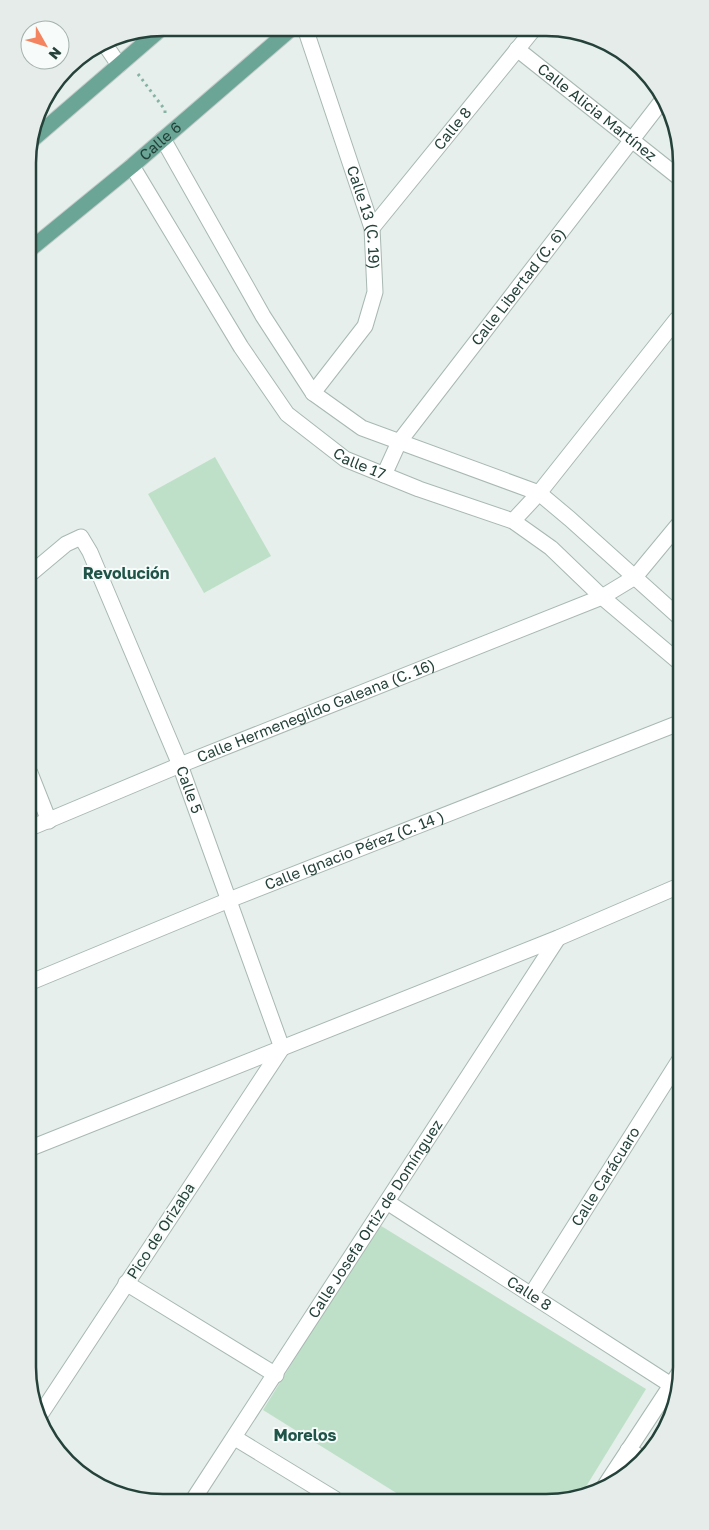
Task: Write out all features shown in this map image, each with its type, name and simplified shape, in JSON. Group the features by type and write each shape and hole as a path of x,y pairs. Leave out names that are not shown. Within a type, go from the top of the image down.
{"main road":[{"name":"Calle 6","path":"37,244 132,166 282,37"},
{"path":"41,133 151,38"}],"street":[{"name":"Calle 8","path":"372,228 528,36"},
{"name":"Calle 13 (C. 19)","path":"309,37 372,228 375,292 365,326 313,393"},
{"path":"109,49 119,65"},
{"name":"Calle Alicia Martínez","path":"517,49 673,173"},
{"name":"Calle Libertad (C. 6)","path":"384,475 399,442 658,105"},
{"name":"Calle 17","path":"163,139 264,316 313,393 362,428 539,493 673,612"},
{"name":"Calle 17","path":"132,166 241,347 287,414 344,459 513,521 551,548 602,597 673,657"},
{"path":"513,521 539,493 673,325"},
{"name":"Calle Hermenegildo Galeana (C. 16)","path":"36,825 180,765 602,597 635,577 673,531"},
{"name":"Calle 5","path":"37,569 66,544 81,537 90,552 180,765 282,1048"},
{"name":"Calle Ignacio Pérez (C. 14 )","path":"36,980 229,900 673,726"},
{"path":"36,789 49,820"},
{"path":"36,1145 558,938 672,889"},
{"name":"Calle Josefa Ortiz de Domínguez","path":"198,1494 558,938"},
{"name":"Pico de Orizaba","path":"44,1409 282,1048"},
{"name":"Calle Carácuaro","path":"531,1295 672,1071"},
{"name":"Calle 8","path":"387,1202 671,1385"},
{"path":"126,1283 276,1375"},
{"path":"612,1475 671,1385"},
{"path":"235,1438 327,1494"},
{"path":"628,1450 636,1455"}],"path":[{"path":"135,70 165,110"}],"green space":[{"path":"215,457 271,556 204,593 148,494"},
{"path":"378,1224 646,1389 586,1486 562,1493 545,1494 398,1494 263,1410"}],"district":[{"name":"Revolución","path":"126,573"},
{"name":"Morelos","path":"305,1435"}]}
